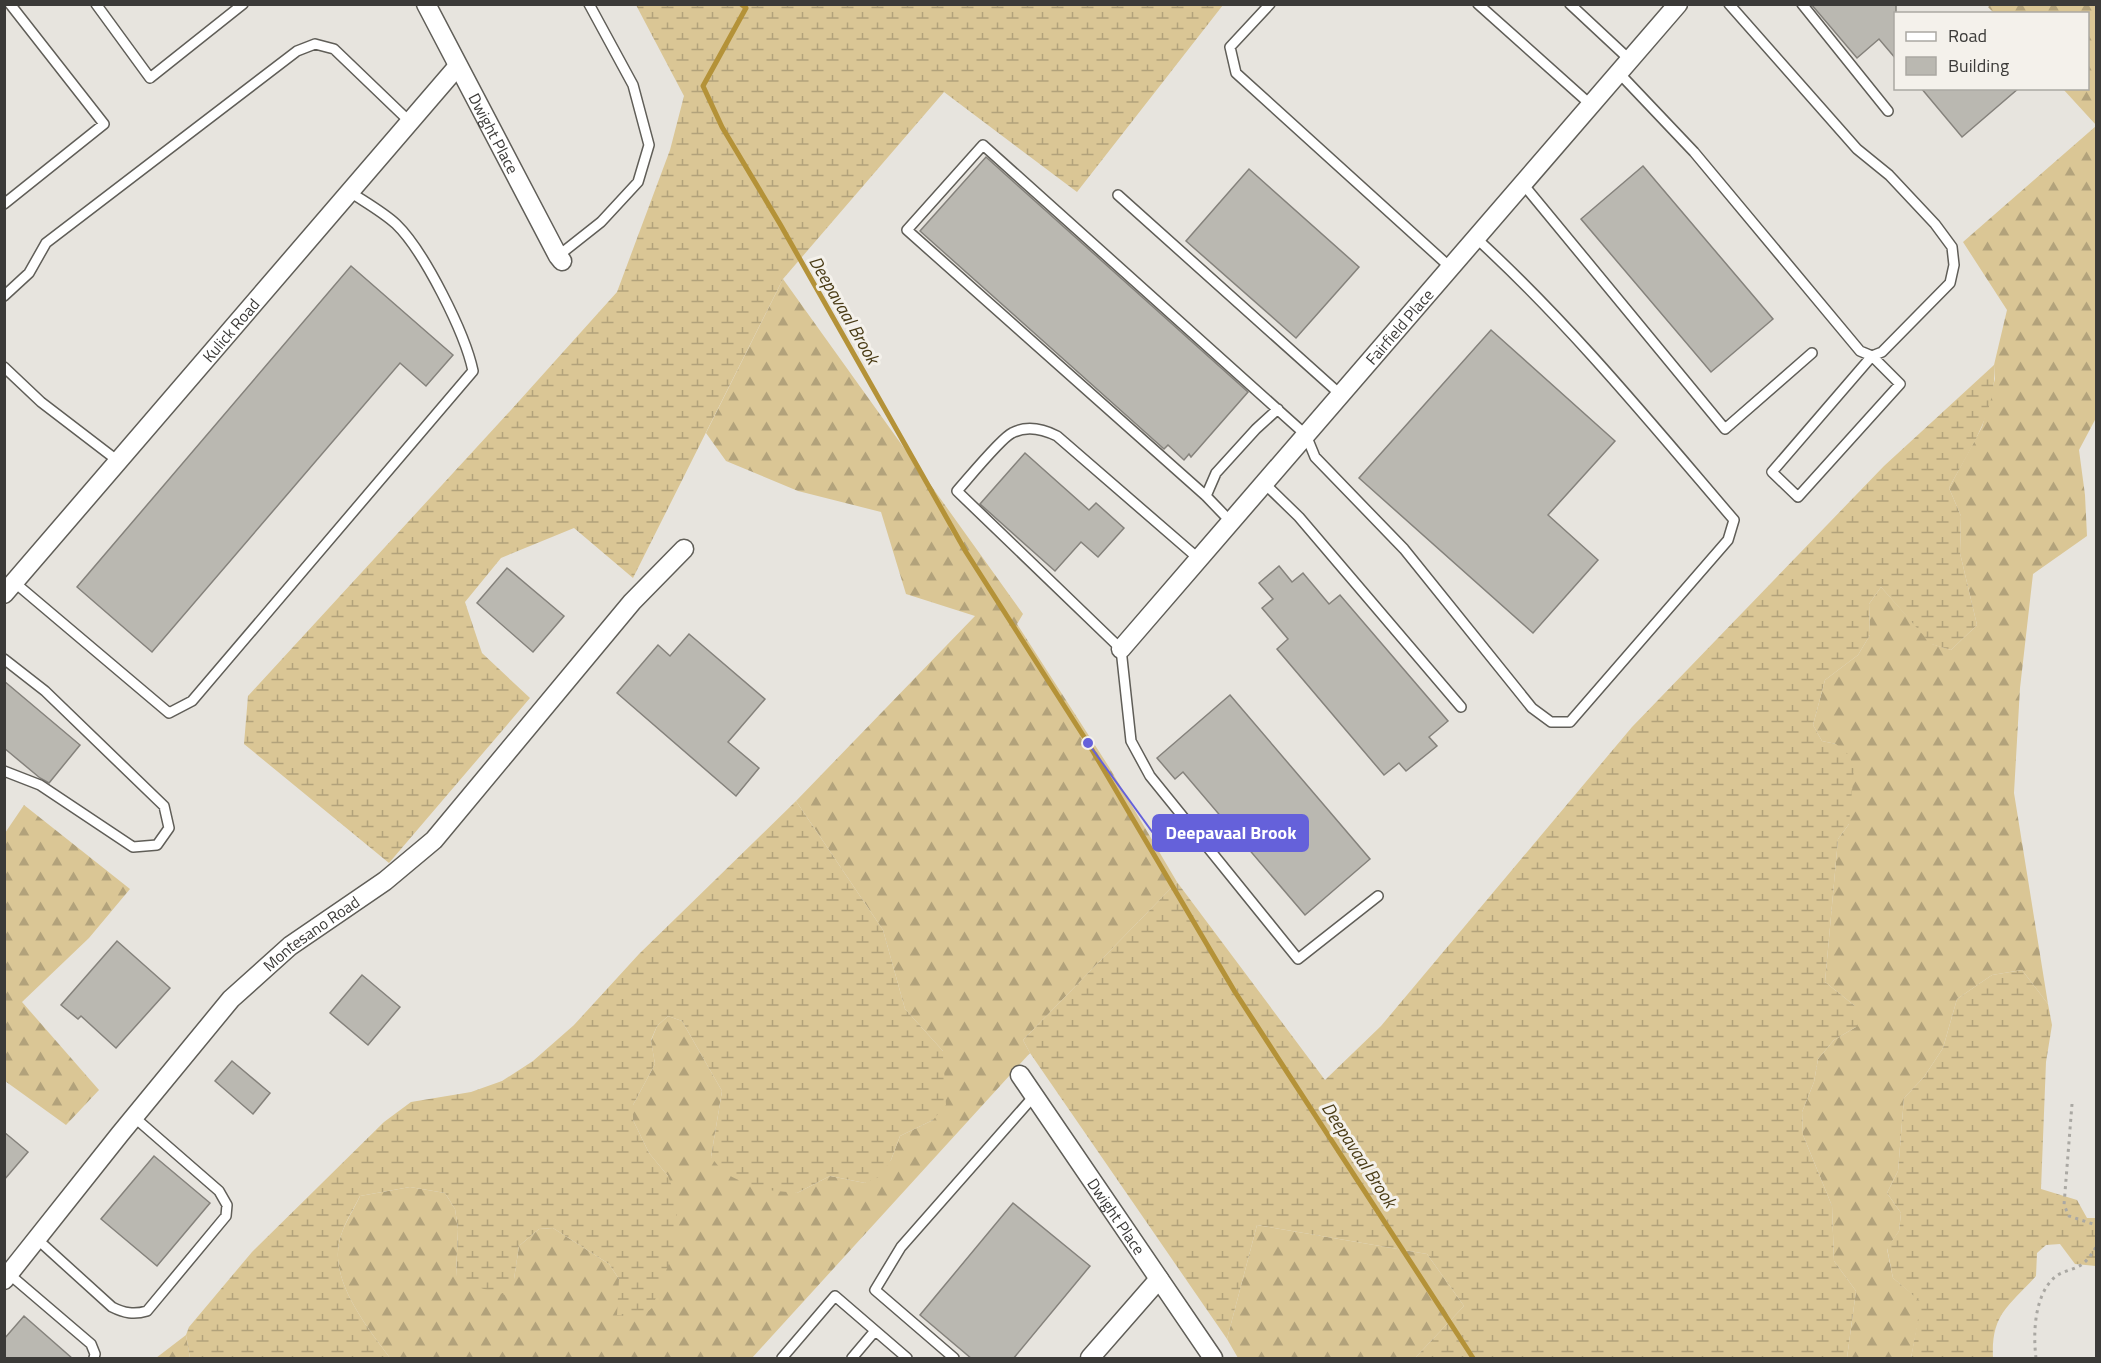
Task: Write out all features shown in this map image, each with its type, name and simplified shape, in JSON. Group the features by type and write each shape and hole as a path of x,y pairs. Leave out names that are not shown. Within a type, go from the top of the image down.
{"street":[{"name":"Dwight Place","path":"426,4 560,258"},
{"name":"Fairfield Place","path":"1120,650 1678,4"},
{"name":"Kulick Road","path":"9,588 458,67"},
{"name":"Montesano Road","path":"7,1277 231,999 290,946 385,881 434,840 632,602 684,549"},
{"name":"Dwight Place","path":"1020,1075 1214,1359"},
{"path":"1090,1359 1159,1279"}],"lane":[{"path":"4,204 104,124 10,4"},
{"path":"96,4 150,78 243,4"},
{"path":"560,258 601,222 638,182 649,145 633,85 589,4"},
{"path":"1270,4 1230,47 1236,73 1450,268"},
{"path":"1478,4 1591,105"},
{"path":"1570,4 1860,351 1872,356 1900,384 1798,497 1772,472 1872,356 1882,352 1950,283 1954,265 1952,247 1935,224 1889,175 1857,149 1729,4"},
{"path":"1802,4 1888,111"},
{"path":"4,296 29,273 46,243 297,51 315,44 334,49 410,122"},
{"path":"1231,522 1206,496 907,230 983,145 1306,435 1315,457 1404,549 1532,708 1551,722 1570,722 1728,540 1734,520 1574,336 1506,265 1476,238"},
{"path":"1523,184 1725,429 1812,352"},
{"path":"9,588 169,713 192,700 473,371 469,355 439,288 416,249 396,224 350,192"},
{"path":"1118,195 1341,395"},
{"path":"4,367 41,402 118,461"},
{"path":"1206,496 1216,473 1256,429 1278,410"},
{"path":"1199,559 1057,436 1045,430 1031,428 1011,433 957,491 1120,650 1131,741 1150,776 1298,959 1378,896"},
{"path":"1264,483 1299,517 1461,707"},
{"path":"4,659 45,691 164,806 169,828 157,845 133,847 40,785 4,771"},
{"path":"954,1359 875,1290 901,1247 1034,1096"},
{"path":"37,1239 112,1307 123,1312 137,1314 147,1311 226,1216 227,1205 219,1191 134,1117"},
{"path":"7,1277 91,1344 95,1354 94,1359"},
{"path":"782,1359 835,1296 907,1359"},
{"path":"852,1359 874,1332"}],"path":[{"path":"2072,1104 2064,1205 2069,1216 2097,1226"},
{"path":"2037,1359 2034,1344 2036,1323 2045,1288 2056,1276 2082,1265 2097,1247"}],"green space":[{"path":"636,5 1223,5 1077,192 944,92 783,279 633,578 574,528 501,558 465,602 482,653 530,698 389,863 244,744 248,696 617,292 670,150 684,96"},
{"path":"1991,5 2096,5 2096,125 2064,90 2089,90 2089,12 1993,12 1988,7"},
{"path":"2096,126 2096,418 2079,450 2085,495 2087,536 2033,574 2020,688 2014,793 2048,1004 2022,970 1992,975 1957,999 1943,1048 1924,1077 1904,1098 1898,1171 1887,1193 1901,1213 1899,1231 1887,1249 1893,1278 1922,1302 1911,1358 1847,1358 1856,1291 1834,1261 1832,1206 1803,1135 1802,1112 1814,1082 1818,1059 1834,1040 1856,1027 1855,1006 1825,982 1838,839 1849,824 1836,744 1822,741 1813,725 1825,680 1858,655 1870,635 1869,604 1881,587 1932,644 1951,650 1977,625 1960,553 1961,516 1949,488 1982,427 1995,379 1994,365 2007,310 1963,242"},
{"path":"783,279 1023,614 1017,624 1109,767 1177,882 1023,1040 1030,1053 752,1358 390,1358 353,1304 340,1274 338,1258 340,1237 360,1196 410,1187 445,1193 455,1209 458,1229 456,1276 514,1279 519,1246 539,1229 553,1228 609,1264 619,1279 668,1176 649,1153 633,1120 633,1105 655,1064 651,1041 657,1026 668,1016 682,1021 722,1091 711,1157 797,1193 830,1176 865,1183 891,1160 900,1136 933,1120 943,1051 905,1009 883,930 796,801 975,616 906,594 881,512 798,491 726,461 706,433"},
{"path":"1994,365 1994,381 1987,413 1949,488 1961,516 1960,553 1977,625 1951,650 1931,644 1881,587 1869,604 1870,635 1858,655 1825,680 1813,725 1822,741 1836,744 1849,755 1854,769 1849,824 1838,839 1825,982 1855,1006 1861,1018 1856,1027 1834,1040 1818,1059 1814,1082 1802,1112 1803,1135 1832,1206 1834,1261 1856,1291 1847,1358 1415,1358 1464,1306 1427,1254 1257,1225 1227,1339 1023,1040 1177,882 1325,1080 1381,1026 1632,727 1884,466"},
{"path":"796,801 883,930 905,1009 943,1051 946,1105 933,1120 900,1136 891,1160 879,1177 865,1183 830,1176 797,1193 757,1189 724,1173 711,1157 722,1091 682,1021 668,1016 657,1026 651,1040 655,1064 633,1105 633,1120 649,1153 668,1176 678,1203 674,1250 652,1308 641,1317 617,1315 619,1279 609,1264 553,1228 539,1229 519,1246 514,1279 506,1295 462,1283 456,1277 458,1229 455,1209 445,1193 410,1187 360,1196 345,1225 339,1243 340,1274 346,1289 362,1319 390,1358 190,1358 186,1335 189,1327 252,1252 384,1122 411,1102 471,1092 502,1081 533,1061 574,1025 639,954"},
{"path":"24,805 130,889 89,938 22,1002 99,1090 66,1125 5,1081 5,833"},
{"path":"2022,970 2048,1004 2052,1025 2046,1062 2041,1189 2077,1200 2087,1218 2096,1218 2096,1266 2075,1264 2060,1244 2046,1245 2037,1253 2036,1276 2003,1312 1998,1321 1993,1343 1993,1358 1911,1358 1921,1302 1893,1278 1887,1248 1899,1231 1901,1213 1887,1193 1898,1171 1904,1098 1924,1077 1943,1048 1957,999 1992,975"},
{"path":"1257,1225 1427,1254 1464,1306 1415,1358 1238,1358 1227,1339"},
{"path":"186,1335 190,1358 156,1358"}],"building":[{"path":"1811,4 1896,4 1894,57 1879,39 1857,58"},
{"path":"1923,90 2017,90 1962,137"},
{"path":"986,157 1248,392 1191,457 1189,454 1184,460 1168,445 1164,449 920,231"},
{"path":"1643,166 1773,319 1711,372 1581,219"},
{"path":"1249,169 1359,267 1296,338 1186,241"},
{"path":"351,266 453,355 426,386 400,363 152,652 77,587"},
{"path":"1491,330 1615,441 1548,515 1598,560 1533,633 1359,478"},
{"path":"1025,453 1089,510 1096,503 1124,528 1098,557 1081,542 1055,571 980,504"},
{"path":"1279,566 1292,582 1303,573 1329,604 1340,595 1448,721 1429,737 1437,746 1406,771 1399,763 1384,775 1277,649 1288,639 1262,608 1273,599 1259,583"},
{"path":"507,568 564,616 533,652 477,603"},
{"path":"689,634 765,699 728,742 759,768 736,796 617,693 658,645 670,656"},
{"path":"4,681 80,745 49,783 4,748"},
{"path":"1230,695 1370,859 1305,915 1183,772 1175,779 1157,758"},
{"path":"117,941 170,988 116,1048 81,1016 78,1019 61,1005"},
{"path":"362,975 400,1007 368,1045 330,1013"},
{"path":"232,1061 270,1093 253,1114 215,1081"},
{"path":"4,1132 28,1152 4,1180"},
{"path":"154,1156 210,1203 157,1266 101,1219"},
{"path":"1013,1203 1090,1266 1013,1359 972,1359 920,1315"},
{"path":"24,1316 73,1359 4,1359 4,1339"}],"waterway":[{"name":"Deepavaal Brook","path":"741,4 746,8 703,86 722,127 780,224 966,552 1088,743 1235,992 1473,1358"}],"place":[{"name":"Deepavaal Brook","path":"1088,743"}]}
